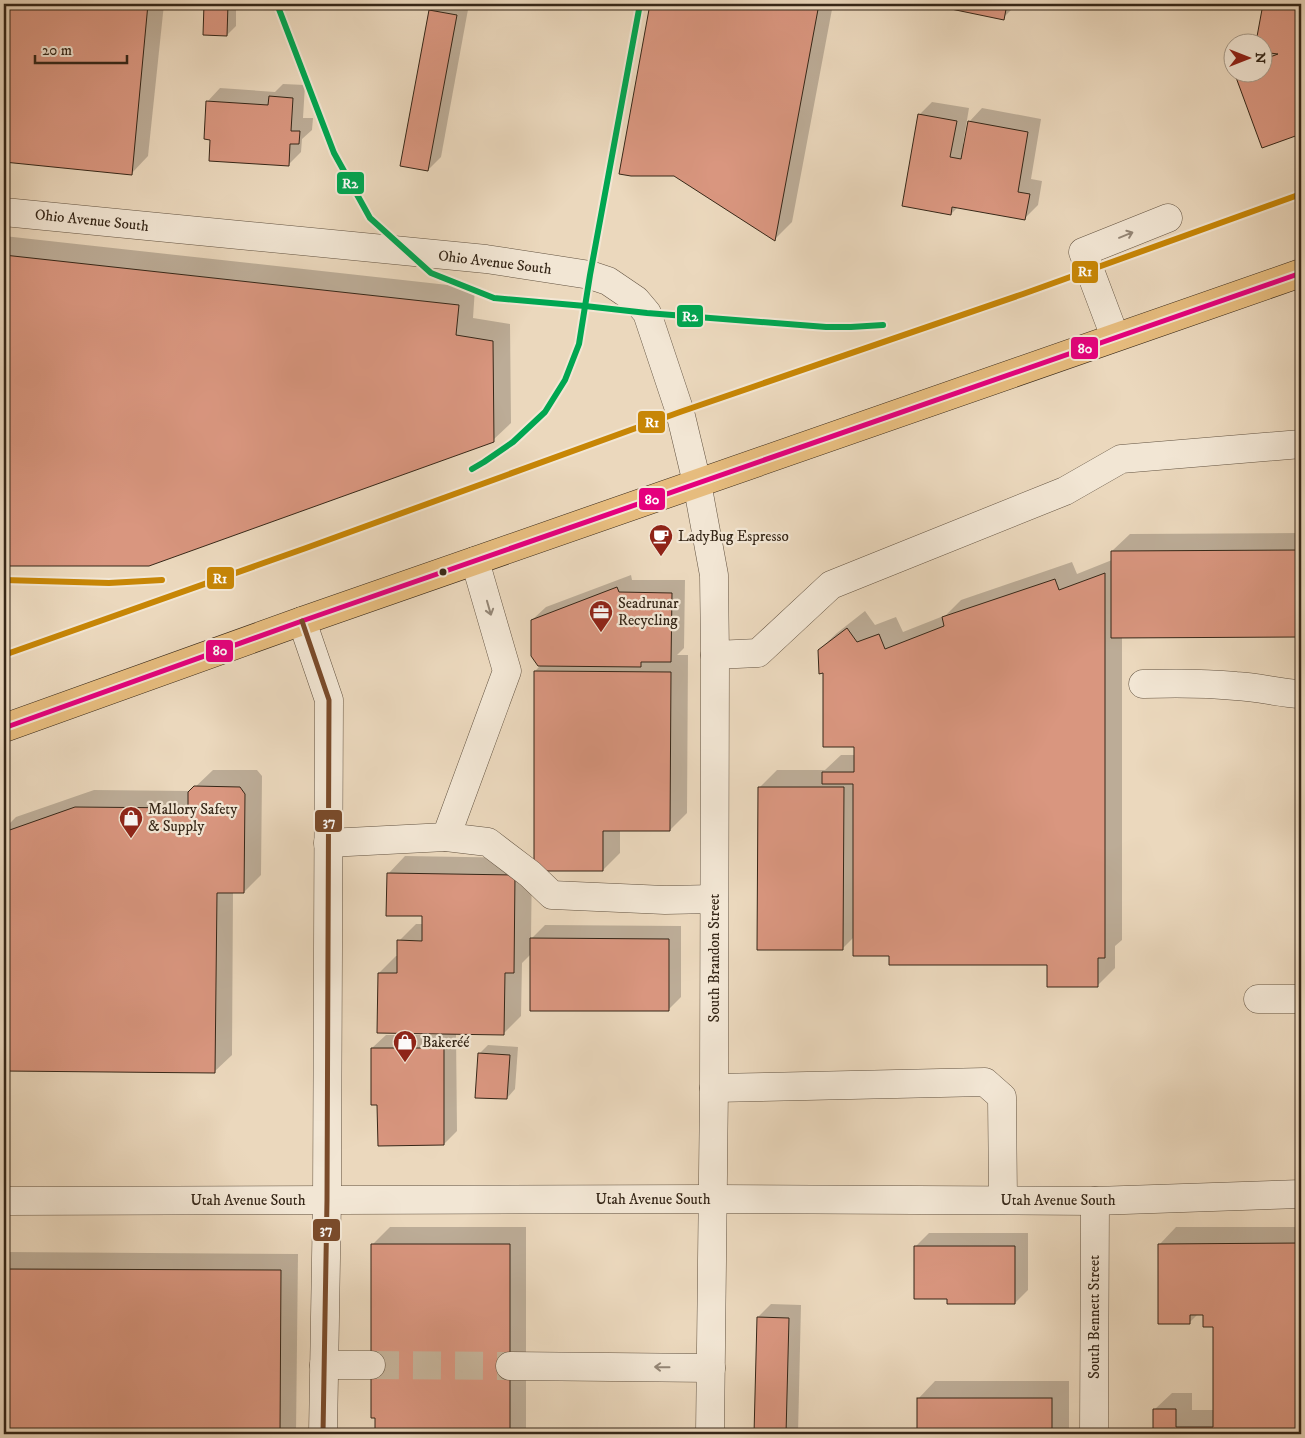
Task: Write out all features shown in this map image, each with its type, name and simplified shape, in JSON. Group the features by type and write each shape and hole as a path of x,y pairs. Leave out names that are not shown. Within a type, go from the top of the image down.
{"highway":[{"path":"4,728 302,621 1301,273"}],"street":[{"name":"Ohio Avenue South","path":"4,212 486,259 590,275 608,282 636,300 647,313 680,412 697,483"},
{"path":"1115,337 1083,252 1168,218"},
{"path":"715,655 758,653 830,585 1065,491 1120,459 1301,444"},
{"name":"South Brandon Street","path":"697,483 714,575 714,1088 710,1434"},
{"path":"446,837 507,671 475,561"},
{"path":"302,621 329,700 327,1200 323,1434"},
{"path":"1143,684 1180,683 1237,686 1301,694"},
{"path":"328,842 446,837 488,842 530,874 552,895 665,900 714,899"},
{"path":"1258,999 1301,999"},
{"path":"714,1088 985,1082 1002,1097 1002,1200"},
{"name":"Utah Avenue South","path":"4,1201 713,1199 1095,1201 1301,1194"},
{"name":"South Bennett Street","path":"1094,1434 1095,1201"},
{"path":"324,1365 371,1365"},
{"path":"510,1366 711,1368"}],"building":[{"path":"4,4 148,4 132,175 4,162"},
{"path":"204,4 228,4 227,36 203,35"},
{"path":"650,4 819,4 775,241 674,176 631,176 619,174"},
{"path":"951,4 1007,4 1004,20 951,9"},
{"path":"1263,4 1301,8 1301,134 1262,148 1238,82 1272,82 1272,56 1278,54 1272,53 1272,32 1258,32"},
{"path":"429,10 457,15 428,171 400,166"},
{"path":"269,96 293,98 291,131 300,131 299,144 290,144 289,166 209,161 210,140 204,139 206,101 268,105"},
{"path":"918,114 957,121 950,157 961,159 968,121 1028,132 1018,192 1030,194 1025,220 952,207 951,215 902,206"},
{"path":"4,255 459,305 456,335 493,341 494,442 149,566 4,566"},
{"path":"1301,550 1301,637 1111,638 1111,551"},
{"path":"1105,573 1105,958 1098,958 1098,987 1047,987 1047,965 889,965 889,956 853,956 853,784 822,784 822,772 854,772 854,747 823,747 823,673 819,674 818,650 847,628 857,642 879,634 885,649 944,626 942,617 1055,579 1059,590"},
{"path":"617,587 619,592 672,593 671,662 641,662 641,667 538,666 531,656 531,620"},
{"path":"534,671 671,672 670,831 603,831 603,871 534,871"},
{"path":"194,786 240,787 245,794 244,893 217,893 215,1073 4,1071 4,832 75,807 188,808 188,792"},
{"path":"758,787 844,787 843,950 757,950"},
{"path":"387,873 515,875 514,973 505,973 504,1035 377,1033 378,973 397,973 397,940 422,941 422,916 386,916"},
{"path":"530,938 669,939 669,1011 530,1011"},
{"path":"371,1048 444,1048 444,1145 378,1146 377,1105 371,1105"},
{"path":"478,1053 510,1055 507,1099 475,1098"},
{"path":"1301,1243 1301,1434 1153,1434 1153,1409 1176,1409 1176,1427 1213,1427 1213,1327 1203,1327 1203,1315 1190,1315 1190,1324 1158,1324 1158,1244"},
{"path":"371,1244 510,1244 510,1434 375,1434 375,1418 371,1418"},
{"path":"914,1246 1015,1246 1015,1304 947,1304 947,1299 914,1299"},
{"path":"4,1269 281,1270 280,1434 4,1434"},
{"path":"757,1317 789,1318 786,1434 754,1434"},
{"path":"917,1398 1052,1398 1052,1434 917,1434"}],"tunnel":[{"path":"371,1365 510,1366"}],"transit line":[{"name":"R2","path":"277,4 334,153 370,218 431,273 494,298 647,313 826,327 883,325"},
{"name":"R2","path":"472,469 513,442 545,412 565,380 579,344 640,4"},
{"name":"R1","path":"4,655 680,412 1023,294 1301,194"},
{"name":"80","path":"4,728 302,621 1301,273"},
{"name":"R1","path":"4,580 109,583 162,580"},
{"name":"37","path":"302,621 329,700 327,1200 323,1434"}],"place":[{"name":"LadyBug Espresso","path":"661,557"},
{"name":"Seadrunar Recycling","path":"601,633"},
{"name":"Mallory Safety & Supply","path":"131,839"},
{"name":"Bakeréé","path":"405,1063"}]}
